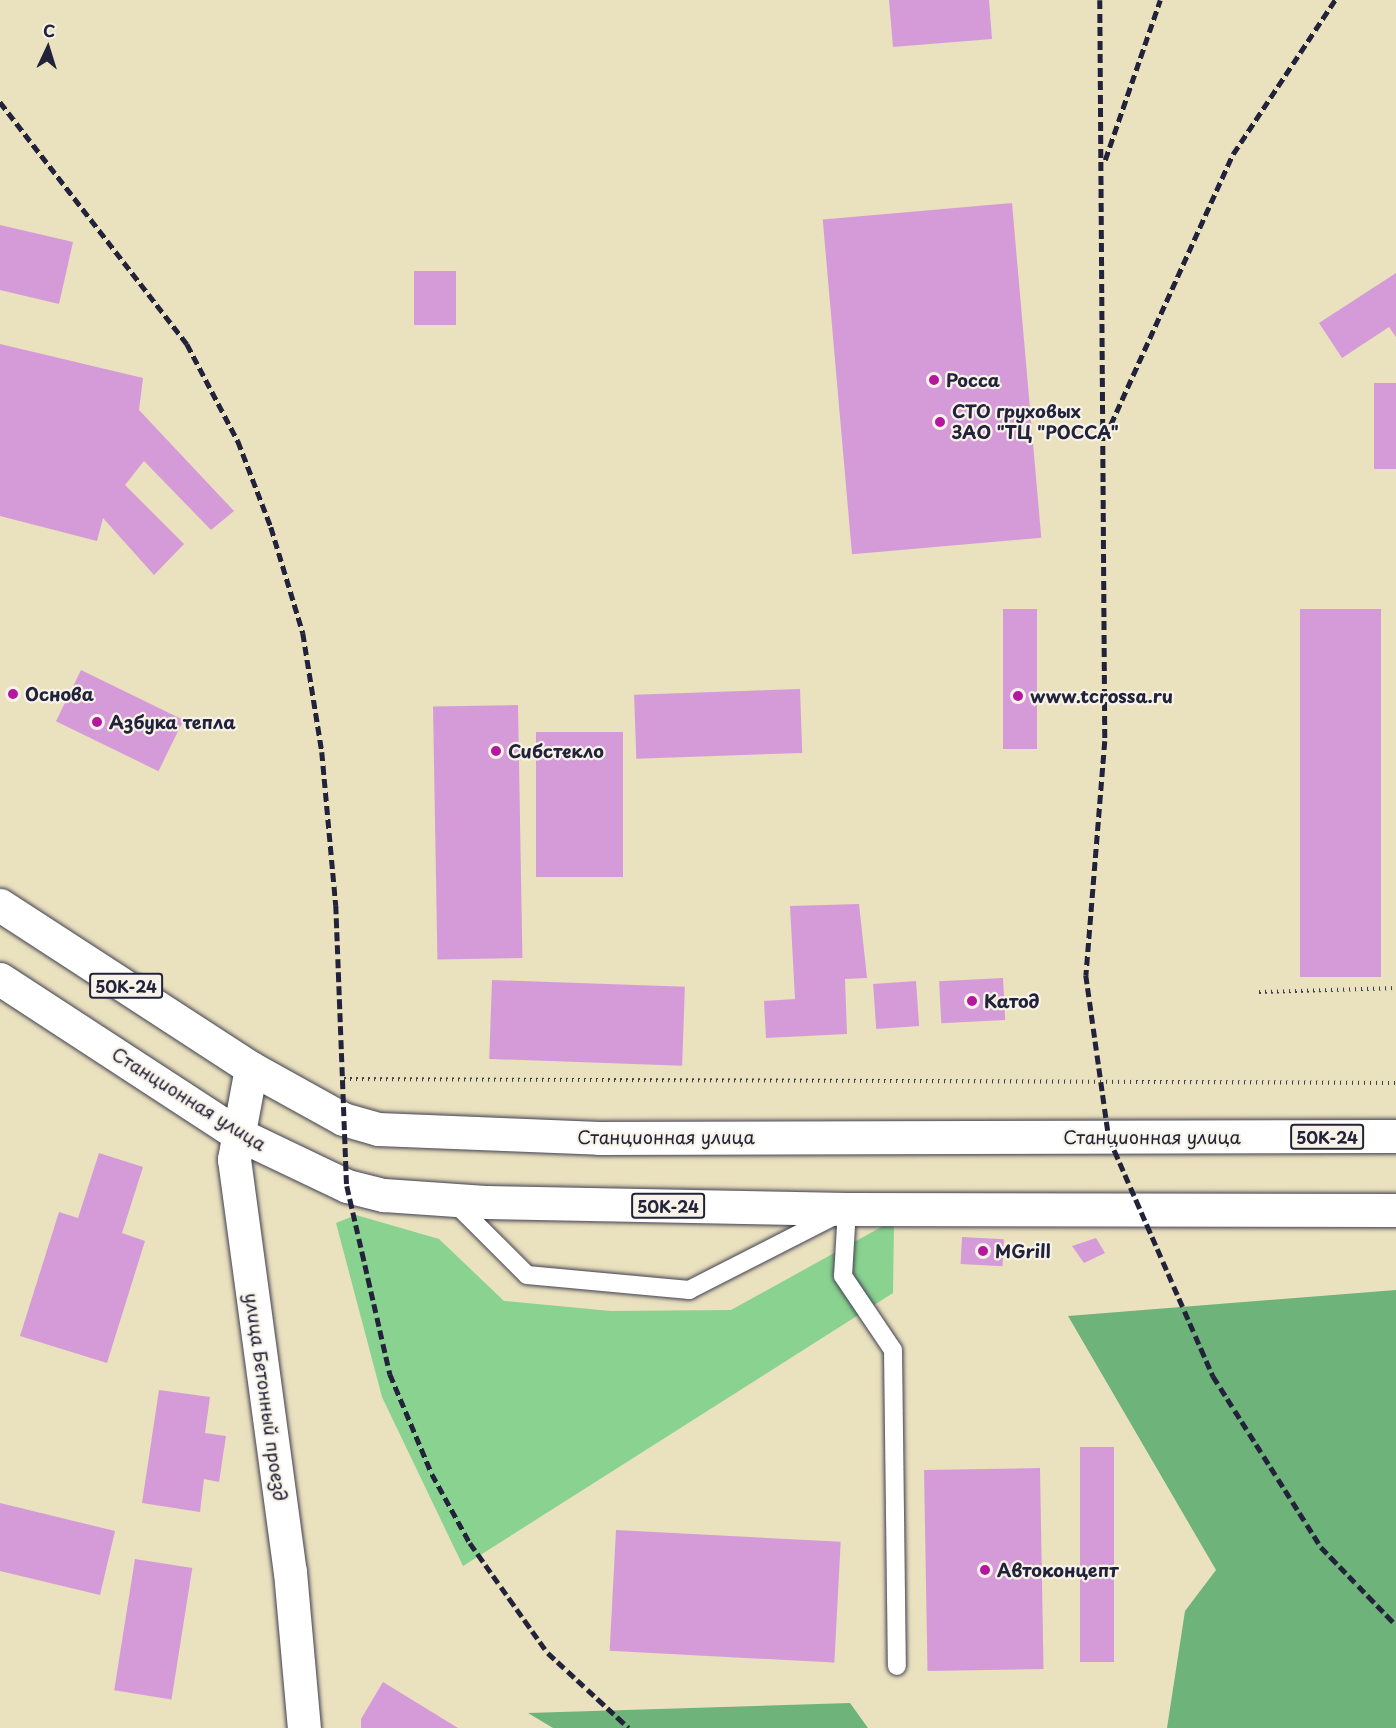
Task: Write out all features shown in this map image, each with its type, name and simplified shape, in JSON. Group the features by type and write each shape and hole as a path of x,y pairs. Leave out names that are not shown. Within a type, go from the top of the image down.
{"main road":[{"name":"Станционная улица","path":"0,904 251,1068 343,1119 393,1130 599,1138 1396,1136"},
{"name":"Станционная улица","path":"0,979 238,1134 346,1186 384,1195 453,1201 847,1209 1396,1210"},
{"name":"улица Бетонный проезд","path":"251,1068 234,1159 290,1572 304,1728"}],"lane":[{"path":"453,1201 527,1275 689,1290 847,1209"},
{"path":"847,1209 843,1276 893,1350 897,1666"}],"path":[{"path":"1259,992 1396,988"},
{"path":"381,1081 1396,1083"}],"green space":[{"path":"356,1215 439,1239 504,1301 611,1311 731,1310 894,1220 893,1293 463,1566 382,1397 336,1223"},
{"path":"1396,1290 1396,1728 1167,1728 1185,1611 1216,1570 1068,1316"},
{"path":"850,1703 868,1728 553,1728 528,1713"}],"building":[{"path":"889,0 989,0 992,39 893,47"},
{"name":"Росса","path":"1012,203 1041,538 852,554 823,220"},
{"path":"0,225 73,242 59,304 0,290"},
{"path":"414,271 456,271 456,325 414,325"},
{"path":"1396,273 1396,337 1389,327 1342,358 1319,323"},
{"path":"0,344 143,378 139,410 234,511 211,530 144,461 125,485 184,544 154,575 103,518 97,541 0,516"},
{"path":"1374,383 1396,383 1396,469 1374,469"},
{"path":"1003,609 1037,609 1037,749 1003,749"},
{"path":"1300,609 1381,609 1381,977 1300,977"},
{"path":"81,670 183,720 158,771 56,721"},
{"path":"800,689 802,753 636,759 634,695"},
{"path":"518,705 522,958 437,959 433,706"},
{"path":"536,732 623,732 623,877 536,877"},
{"path":"859,904 867,978 845,979 847,1034 766,1038 764,1001 795,999 790,906"},
{"name":"Катод","path":"1003,978 1005,1020 941,1023 939,981"},
{"path":"492,980 685,987 682,1066 489,1059"},
{"path":"916,981 919,1026 876,1029 873,984"},
{"path":"99,1153 143,1167 122,1233 145,1241 107,1363 20,1336 59,1212 78,1218"},
{"name":"MGrill","path":"962,1237 1004,1239 1003,1266 961,1264"},
{"path":"1096,1238 1105,1253 1084,1263 1072,1246"},
{"path":"159,1390 210,1397 205,1433 226,1436 219,1482 204,1479 200,1512 142,1503"},
{"path":"1080,1447 1114,1447 1114,1662 1080,1662"},
{"name":"Автоконцепт","path":"1040,1468 1044,1669 928,1671 924,1470"},
{"path":"0,1503 115,1531 100,1595 0,1571"},
{"path":"616,1530 841,1542 834,1663 610,1651"},
{"path":"135,1559 192,1568 171,1699 114,1690"},
{"path":"383,1682 458,1728 361,1728 361,1719"}],"railway":[{"path":"1100,0 1105,741 1086,975 1109,1138 1213,1376 1321,1547 1396,1625"},
{"path":"1105,160 1160,0"},
{"path":"1105,437 1233,154 1335,0"},
{"path":"0,102 187,344 238,441 271,527 303,633 322,752 336,905 347,1186 390,1374 432,1474 470,1543 548,1653 629,1728"}],"place":[{"name":"Росса","path":"934,380"},
{"name":"СТО груховых ЗАО \"ТЦ \"РОССА\"","path":"940,422"},
{"name":"Основа","path":"13,694"},
{"name":"www.tcrossa.ru","path":"1018,696"},
{"name":"Азбука тепла","path":"97,722"},
{"name":"Сибстекло","path":"496,751"},
{"name":"Катод","path":"972,1001"},
{"name":"MGrill","path":"983,1251"},
{"name":"Автоконцепт","path":"985,1570"}]}
